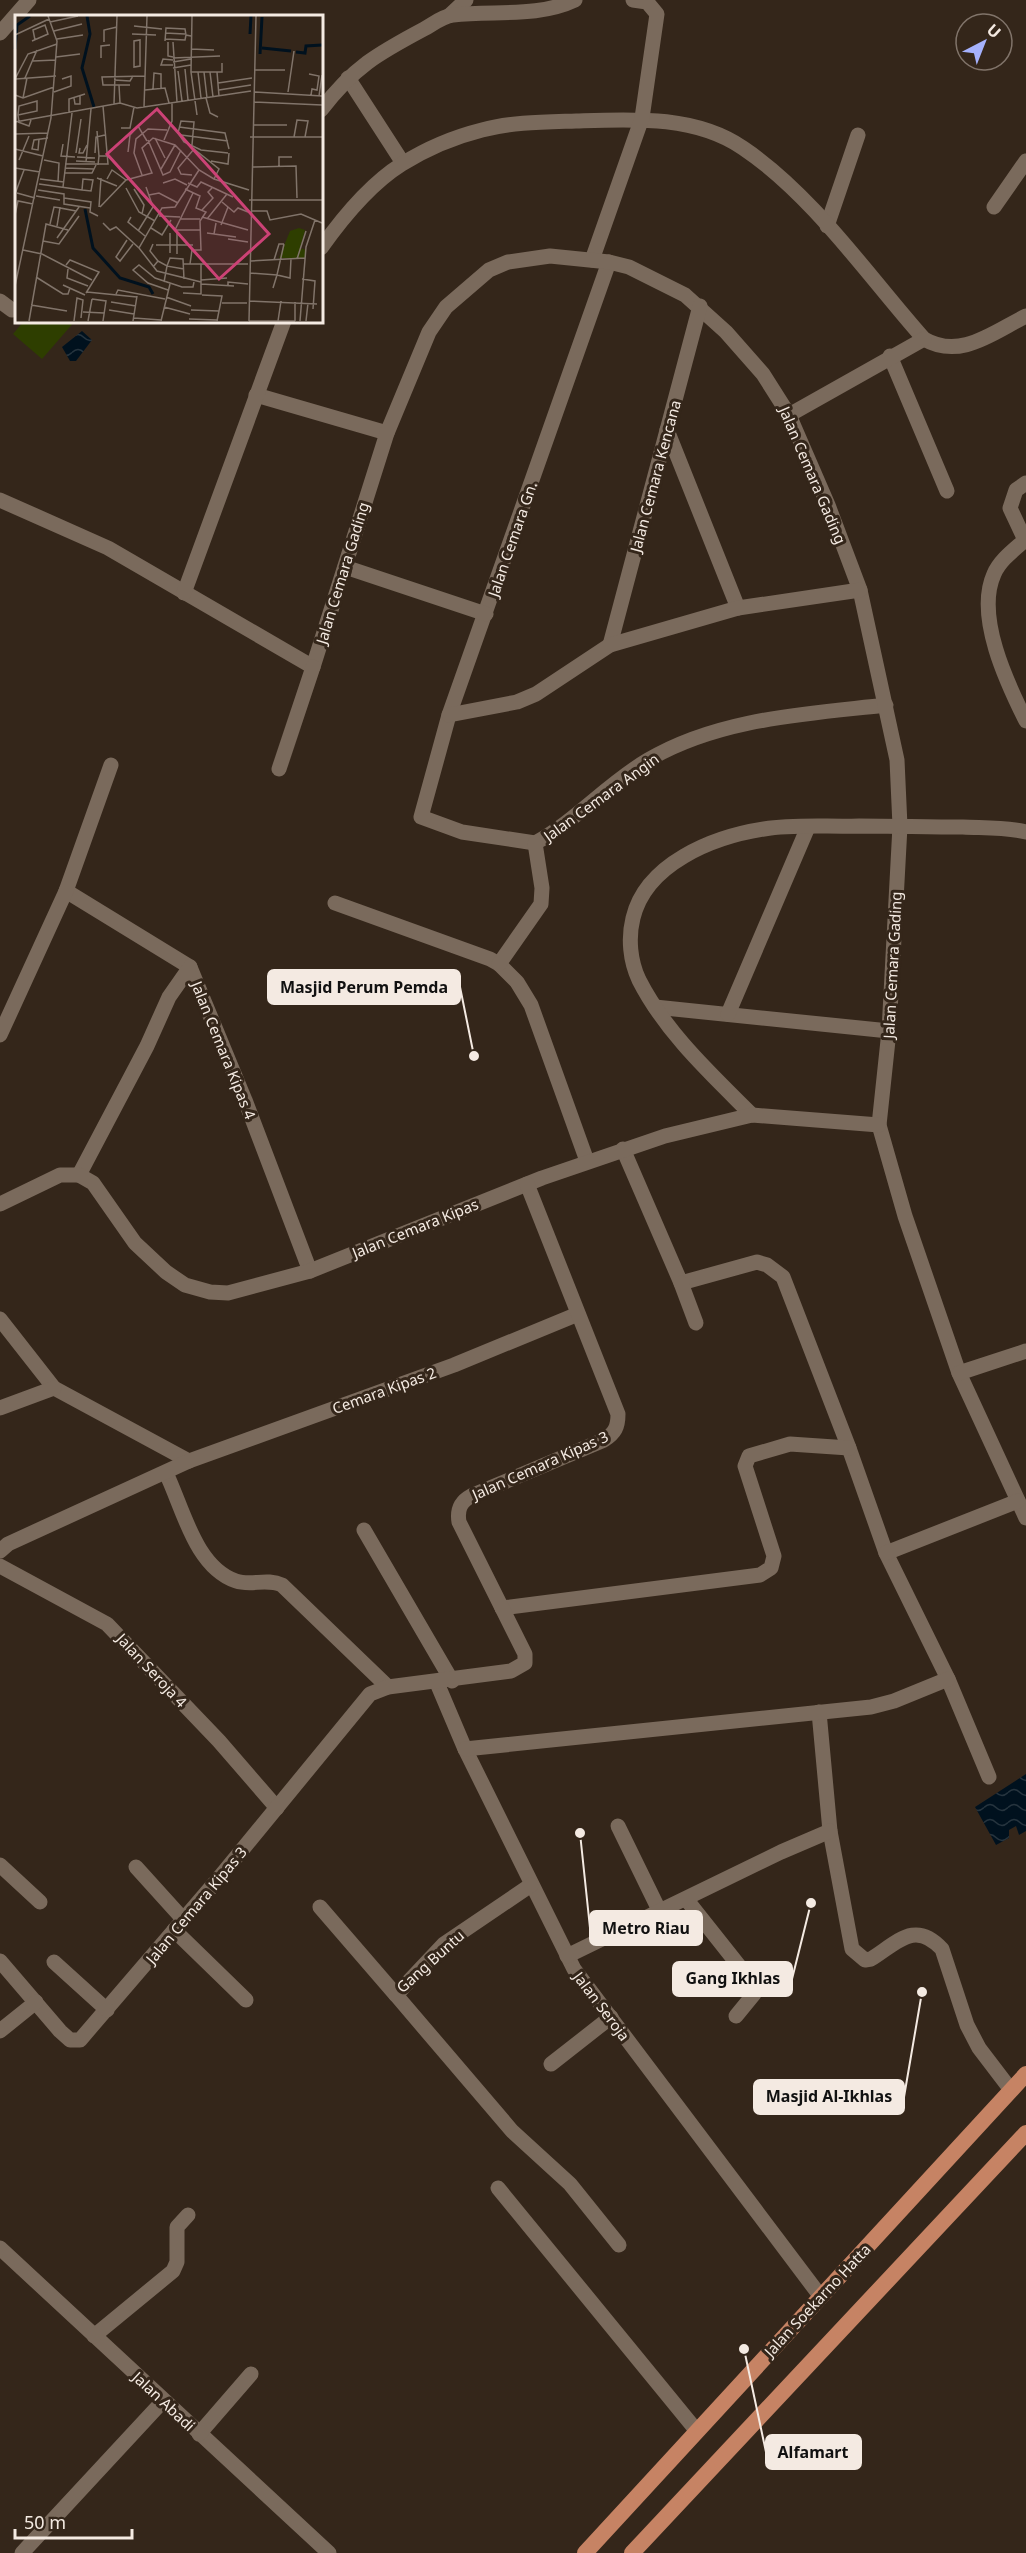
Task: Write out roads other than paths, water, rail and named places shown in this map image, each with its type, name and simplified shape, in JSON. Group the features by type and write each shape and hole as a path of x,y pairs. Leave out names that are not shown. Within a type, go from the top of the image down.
{"main road":[{"name":"Jalan Soekarno Hatta","path":"585,2553 1026,2074"},
{"path":"632,2553 1026,2133"}],"street":[{"path":"16,15 29,0"},
{"path":"322,109 348,78 375,55 450,15 466,0"},
{"path":"450,15 504,13 560,7 575,0"},
{"path":"592,260 642,118 657,14 647,2 633,0"},
{"path":"0,33 15,16"},
{"path":"348,78 376,117 401,160 401,164"},
{"path":"322,247 350,211 401,164 437,145 482,130 522,123 642,118 691,126 718,134 742,147 769,167 827,226 924,339 936,346 957,348 1026,316"},
{"path":"827,226 858,135"},
{"path":"994,207 1026,160"},
{"name":"Jalan Cemara Gading","path":"0,500 108,548 313,667 387,433 429,332 446,307 473,281 508,262 530,257 592,260 609,262 653,276 700,306 763,374 789,415 828,505 860,590 897,760 900,826 889,1031 879,1125 905,1216 959,1373 1026,1518"},
{"name":"Jalan Cemara Gn.","path":"421,817 449,715 609,262"},
{"name":"Jalan Cemara Kencana","path":"610,645 700,306"},
{"path":"184,592 284,322"},
{"path":"789,415 890,356 924,339"},
{"path":"890,356 947,491"},
{"path":"256,395 387,433"},
{"path":"667,430 738,608"},
{"path":"1026,483 1016,490 1010,508 1026,541 994,573 990,586 989,612 1002,669 1026,721"},
{"path":"345,567 486,614"},
{"path":"449,715 517,702 536,694 610,645 738,608 860,590"},
{"path":"279,769 313,667"},
{"name":"Jalan Cemara Angin","path":"421,817 462,832 535,843 637,767 682,743 711,733 773,719 886,705"},
{"path":"0,1035 66,891 111,765"},
{"path":"752,1115 706,1069 655,1007 634,966 630,931 635,908 653,879 670,865 694,852 746,832 784,827 1007,828 1026,832"},
{"path":"728,1014 808,827"},
{"path":"500,964 541,904 542,888 535,843"},
{"name":"Jalan Cemara Kipas 4","path":"66,891 190,967 245,1100 310,1270"},
{"path":"335,903 500,964 517,982 531,1005 587,1161"},
{"path":"0,1204 60,1175 79,1175 147,1046 169,997 190,967"},
{"path":"655,1007 889,1031"},
{"name":"Jalan Cemara Kipas","path":"79,1175 102,1192 135,1243 150,1259 185,1285 210,1292 228,1293 310,1270 587,1161 664,1136 752,1115 879,1125"},
{"path":"623,1149 696,1323"},
{"name":"Jalan Cemara Kipas 3","path":"0,1961 60,2031 73,2041 83,2037 277,1808 370,1694 388,1687 444,1682 511,1671 525,1663 525,1654 459,1522 457,1512 465,1499 471,1496 604,1440 617,1428 618,1414 527,1184"},
{"path":"681,1283 757,1262 767,1265 783,1277 849,1448 886,1553 948,1679 989,1777"},
{"name":"Cemara Kipas 2","path":"189,1461 454,1365 578,1314"},
{"path":"0,1319 54,1388 189,1461"},
{"path":"959,1373 1026,1351"},
{"path":"0,1408 54,1388"},
{"path":"502,1608 760,1575 771,1568 774,1556 745,1466 749,1456 790,1444 849,1448"},
{"path":"0,1551 8,1544 189,1461"},
{"path":"166,1473 203,1554 224,1575 244,1583 274,1581 282,1585 388,1687"},
{"path":"886,1553 1018,1501"},
{"name":"Jalan Seroja","path":"364,1530 444,1682 465,1749 567,1956 821,2297"},
{"name":"Jalan Seroja 4","path":"0,1566 107,1624 219,1741 277,1808"},
{"path":"465,1749 819,1712 894,1701 948,1679"},
{"path":"819,1712 830,1831 855,1954 865,1960 871,1959 913,1934 924,1934 934,1940 942,1949 967,2025 979,2048 1011,2090"},
{"path":"618,1826 660,1912"},
{"path":"567,1956 781,1852 830,1831"},
{"path":"0,1865 40,1902"},
{"path":"136,1867 179,1925 246,2000"},
{"name":"Gang Buntu","path":"320,1907 396,1995 444,1944 531,1885"},
{"path":"686,1899 755,1986 754,1994 736,2016"},
{"path":"54,1962 107,2010"},
{"path":"396,1995 512,2130 570,2184 619,2245"},
{"path":"0,2031 36,2002"},
{"path":"551,2064 611,2017"},
{"path":"498,2188 696,2430"},
{"path":"94,2336 173,2271 177,2262 177,2227 188,2215"},
{"name":"Jalan Abadi","path":"0,2248 329,2553"},
{"path":"199,2434 251,2374"},
{"path":"23,2552 163,2401"}],"water":[{"path":"82,331 92,340 76,361 70,361 62,347"},
{"path":"1026,1774 1026,1831 1019,1835 1016,1826 1009,1830 1009,1838 996,1845 975,1807"}],"place":[{"name":"Masjid Perum Pemda","path":"474,1056"},
{"name":"Metro Riau","path":"580,1833"},
{"name":"Gang Ikhlas","path":"811,1903"},
{"name":"Masjid Al-Ikhlas","path":"922,1992"},
{"name":"Alfamart","path":"744,2349"}]}
